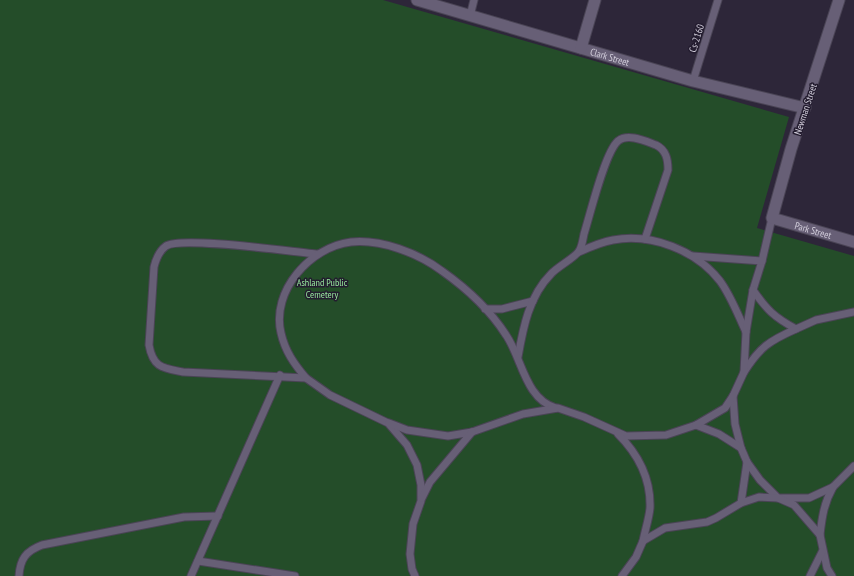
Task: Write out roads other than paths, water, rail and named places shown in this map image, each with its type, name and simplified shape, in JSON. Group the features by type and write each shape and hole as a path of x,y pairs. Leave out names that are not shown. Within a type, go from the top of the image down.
{"street":[{"name":"Clark Street","path":"417,0 693,81 805,108"},
{"path":"581,48 595,0"},
{"name":"Newman Street","path":"772,218 791,149 839,0"},
{"name":"Park Street","path":"772,218 854,242"}],"lane":[{"path":"470,16 474,0"},
{"name":"Cs-2160","path":"693,81 718,0"},
{"path":"579,252 608,156 619,140 626,137 643,140 660,147 665,153 668,161 668,170 645,240"},
{"path":"744,372 746,332 753,290 762,261 772,218"},
{"path":"518,357 524,324 533,301 549,276 560,265 579,252 599,243 615,240 645,240 671,246 693,256 719,280 733,303 746,332"},
{"path":"306,378 280,375 183,372 163,368 156,363 151,355 149,345 154,267 158,255 166,246 176,242 199,242 318,254"},
{"path":"558,408 523,414 472,432 448,436 407,430 388,423 330,394 306,378 290,358 281,333 280,319 282,305 292,280 300,269 318,254 336,245 351,242 366,242 398,248 427,261 441,270 485,309 506,335 518,357 530,386 538,397 547,405 558,408 626,436 666,435 696,425 725,408 733,396 744,372 757,352 778,337 816,320 854,312"},
{"path":"693,256 762,261"},
{"path":"753,290 768,311 781,321 796,329"},
{"path":"485,309 502,309 533,301"},
{"path":"191,576 280,375"},
{"path":"733,396 735,424 741,448 747,462 760,480 778,498 798,509 820,535"},
{"path":"388,423 407,445 416,465 421,485 421,500"},
{"path":"696,425 720,434 741,448"},
{"path":"615,431 628,444 641,462 648,484 650,508 643,541 636,557 622,576"},
{"path":"415,576 412,569 410,554 413,524 421,500 430,482 472,432"},
{"path":"741,503 747,462"},
{"path":"643,541 665,528 707,522 741,503 759,497 809,498 832,487 854,466"},
{"path":"832,487 825,501 820,535 822,552 827,568 832,576"},
{"path":"19,576 20,564 25,555 42,545 184,517 218,516"},
{"path":"810,576 822,552"},
{"path":"198,561 295,576"}],"park label":[{"name":"Ashland Public Cemetery","path":"322,288"}]}
